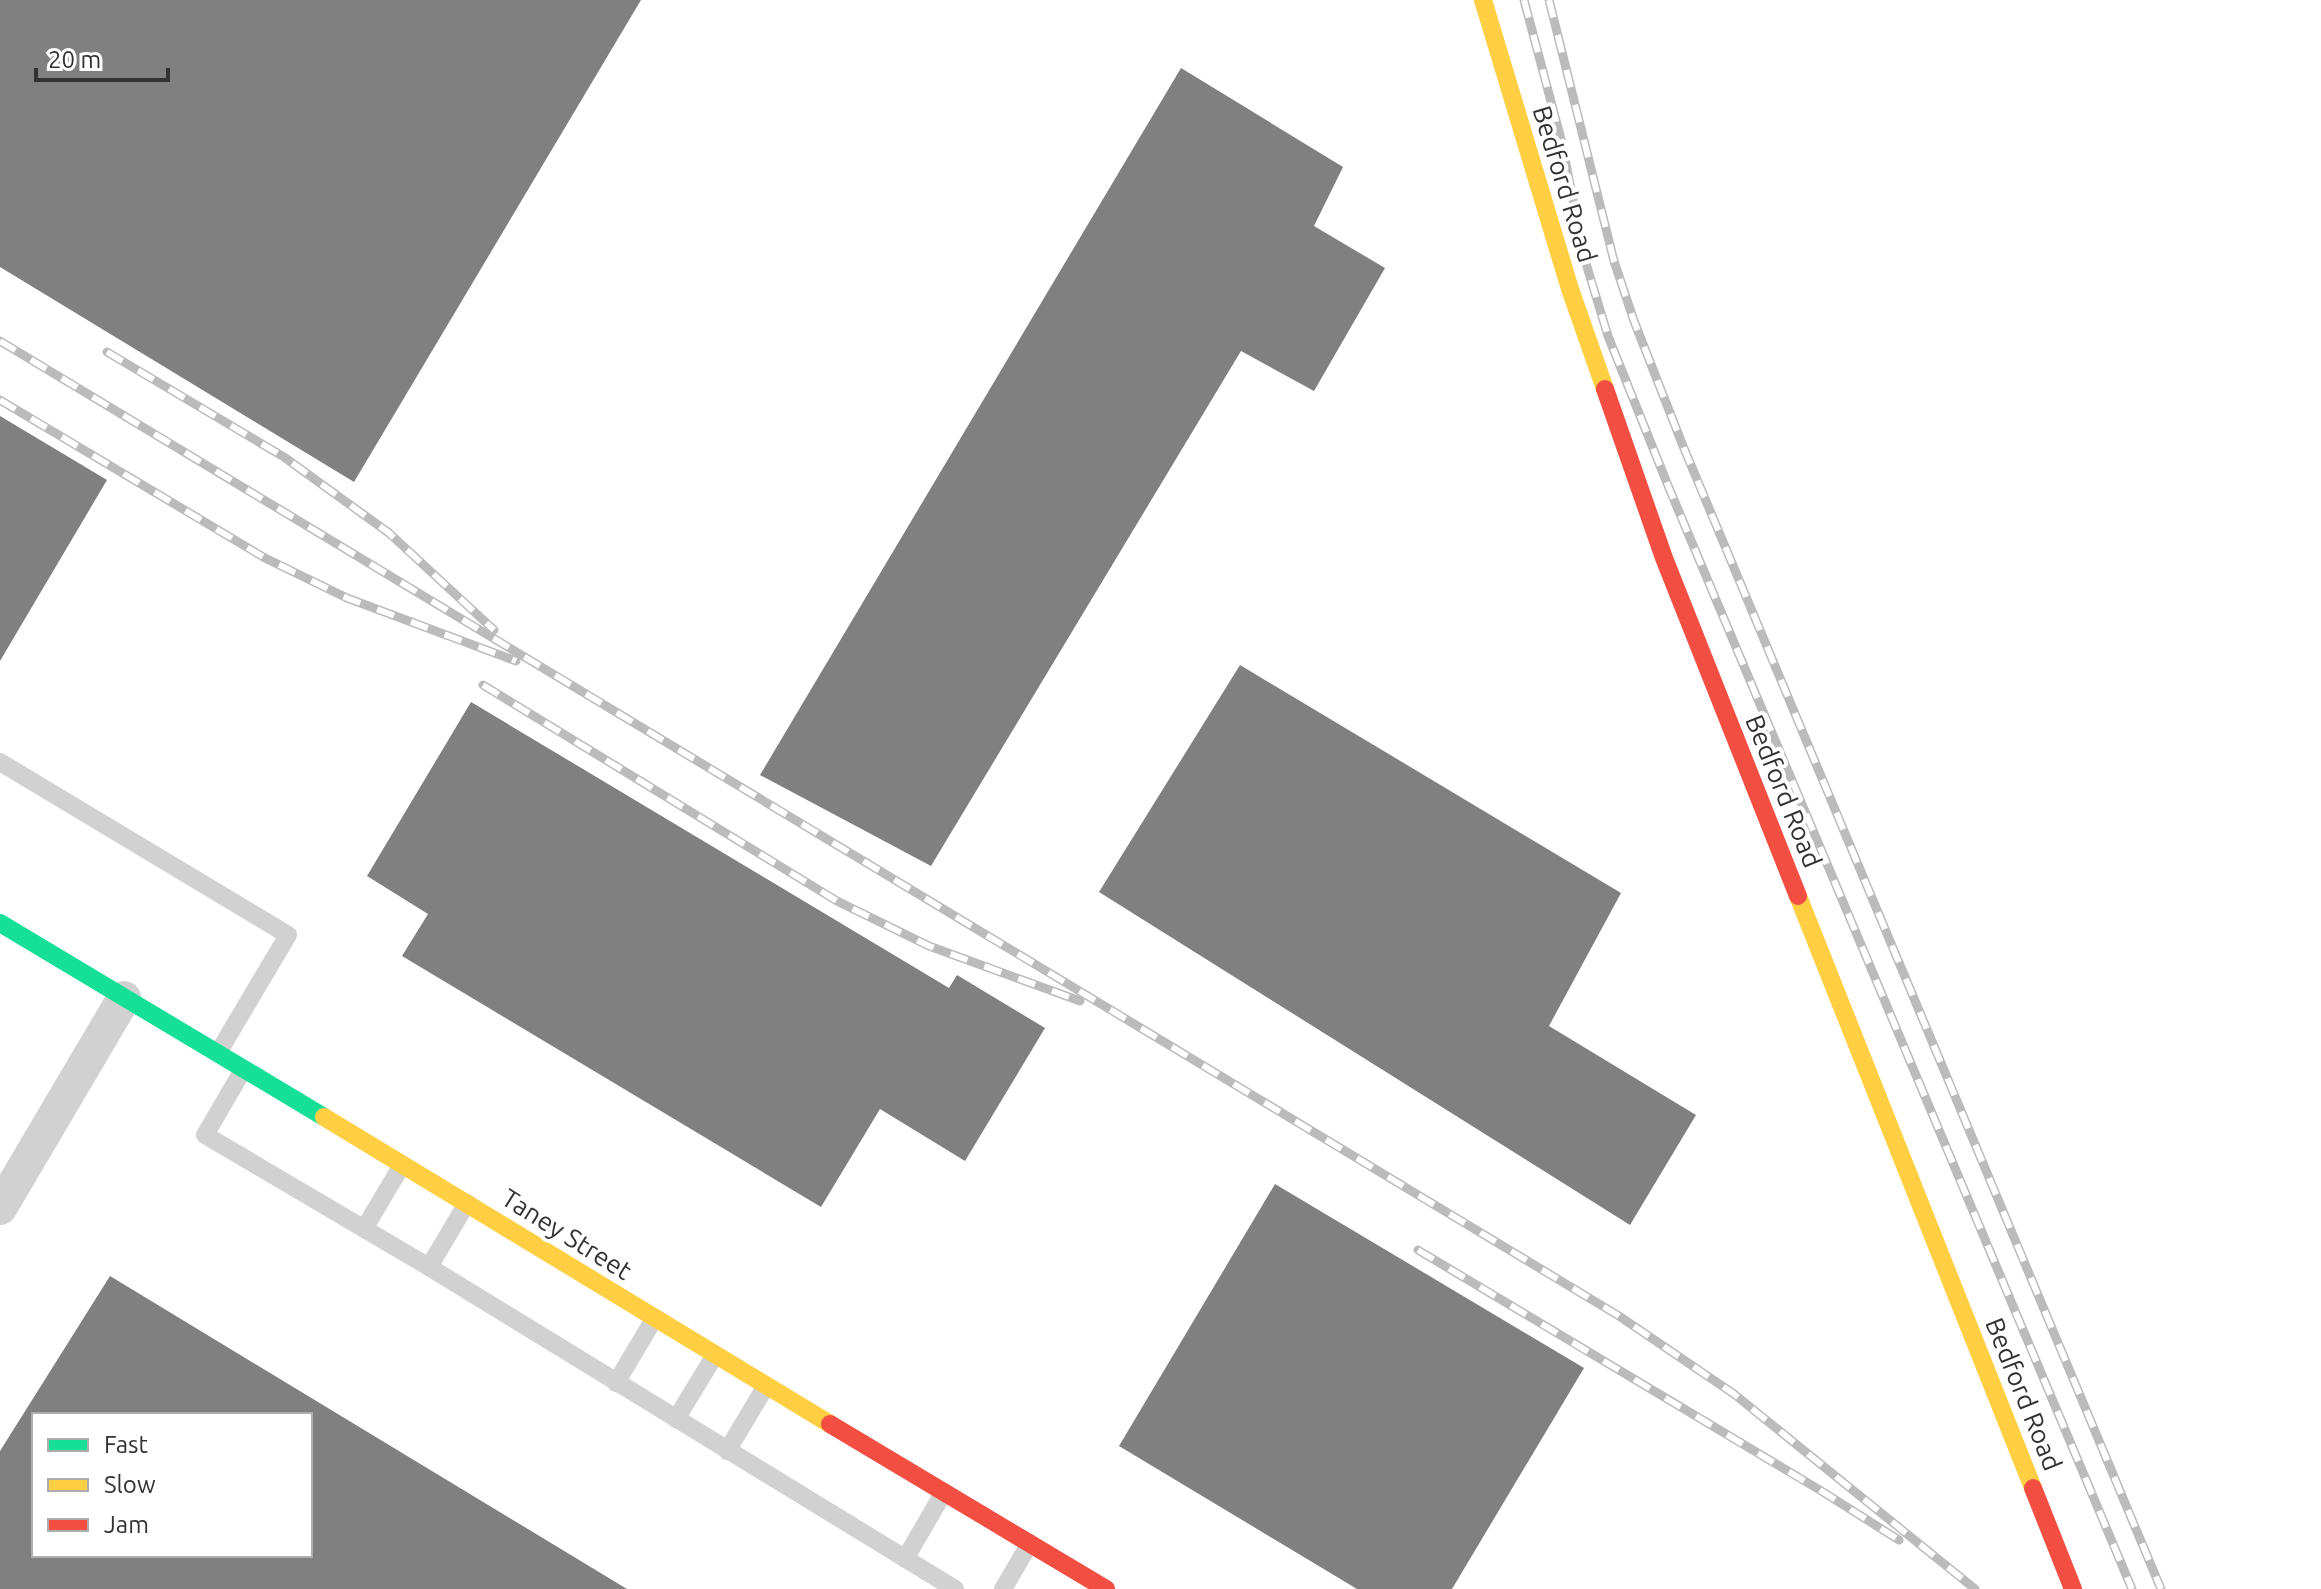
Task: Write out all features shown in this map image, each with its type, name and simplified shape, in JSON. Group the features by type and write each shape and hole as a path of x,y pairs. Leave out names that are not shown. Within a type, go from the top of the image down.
{"street":[{"name":"Bedford Road","path":"1483,0 1570,289 1664,558 2073,1589"},
{"name":"Taney Street","path":"0,923 1099,1587"},
{"path":"0,1208 124,998"}],"lane":[{"path":"0,762 288,935 217,1054"},
{"path":"243,1070 205,1135 429,1267 955,1589"},
{"path":"364,1229 402,1165"},
{"path":"429,1267 467,1203"},
{"path":"616,1383 654,1319"},
{"path":"676,1419 715,1355"},
{"path":"727,1451 766,1386"},
{"path":"905,1559 944,1492"},
{"path":"1003,1589 1030,1543"}],"building":[{"path":"0,0 641,0 354,482 0,267"},
{"path":"1181,68 1343,167 1314,226 1385,268 1314,391 1241,351 931,866 760,775"},
{"path":"0,416 107,480 0,661"},
{"path":"1240,665 1621,893 1549,1026 1696,1115 1630,1225 1099,892"},
{"path":"471,702 949,988 957,975 1045,1028 965,1161 880,1109 821,1207 402,956 428,914 367,876"},
{"path":"1275,1184 1584,1368 1452,1589 1357,1589 1119,1446"},
{"path":"110,1276 627,1589 0,1589 0,1451"}],"railway":[{"path":"1524,0 1562,143 1584,257 1608,336 2132,1589"},
{"path":"1549,0 1614,261 1634,321 1683,446 2161,1589"},
{"path":"0,341 1619,1316 1734,1394 1975,1589"},
{"path":"107,352 284,457 389,533 494,630"},
{"path":"0,400 265,558 347,598 516,661"},
{"path":"483,685 837,901 929,946 1080,1001"},
{"path":"1418,1250 1899,1540"}],"traffic: fast":[{"path":"0,923 324,1117"}],"traffic: slow":[{"path":"1483,0 1570,289 1605,389"},
{"path":"1798,896 2033,1488"},
{"path":"324,1117 830,1424"}],"traffic: jam":[{"path":"1605,389 1664,558 1798,896"},
{"path":"830,1424 1106,1589"},
{"path":"2033,1488 2073,1589"}]}
